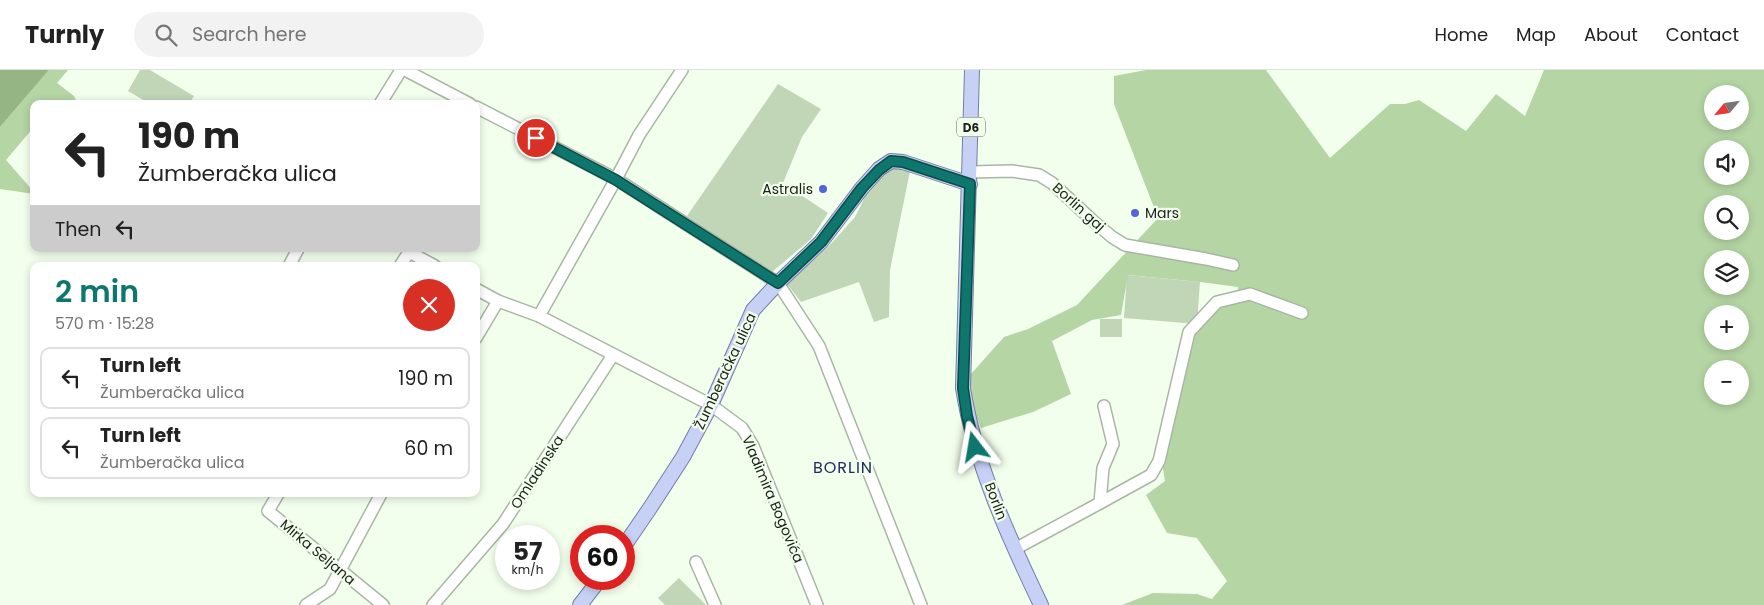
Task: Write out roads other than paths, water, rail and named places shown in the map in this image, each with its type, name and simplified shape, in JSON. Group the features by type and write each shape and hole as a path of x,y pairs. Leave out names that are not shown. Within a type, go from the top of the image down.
{"main road":[{"name":"D6","path":"970,178 972,70"},
{"name":"Žumberačka ulica","path":"635,530 683,457 711,405 753,310 821,242 862,188 879,170 891,161 903,162 970,178"},
{"name":"Borlin","path":"970,178 963,388 967,416 975,447 1014,549 1041,605"},
{"path":"580,605 592,590"}],"street":[{"path":"382,100 401,70"},
{"path":"405,70 462,100"},
{"path":"539,316 616,180 639,135 682,70"},
{"path":"480,109 616,180 778,283 818,346 921,605"},
{"name":"Borlin gaj","path":"970,178 1012,171 1039,175 1052,182 1112,237 1125,245 1155,249 1232,265"},
{"path":"409,252 428,262"},
{"name":"Vladimira Bogovića","path":"480,291 539,316 613,356 711,405 742,428 753,446 817,605"},
{"path":"1014,549 1151,476 1159,461 1189,332 1217,302 1250,294 1302,313"},
{"path":"480,331 498,300"},
{"name":"Omladinska","path":"432,605 502,524 613,356"},
{"path":"1100,503 1103,468 1113,444 1104,406"},
{"name":"Mirka Seljana","path":"276,497 268,511 383,605"},
{"path":"306,605 330,589 379,497"},
{"path":"696,562 715,605"}],"place":[{"name":"Astralis","path":"823,189"},
{"name":"Mars","path":"1135,213"}],"district":[{"name":"BORLIN","path":"843,467"}]}
